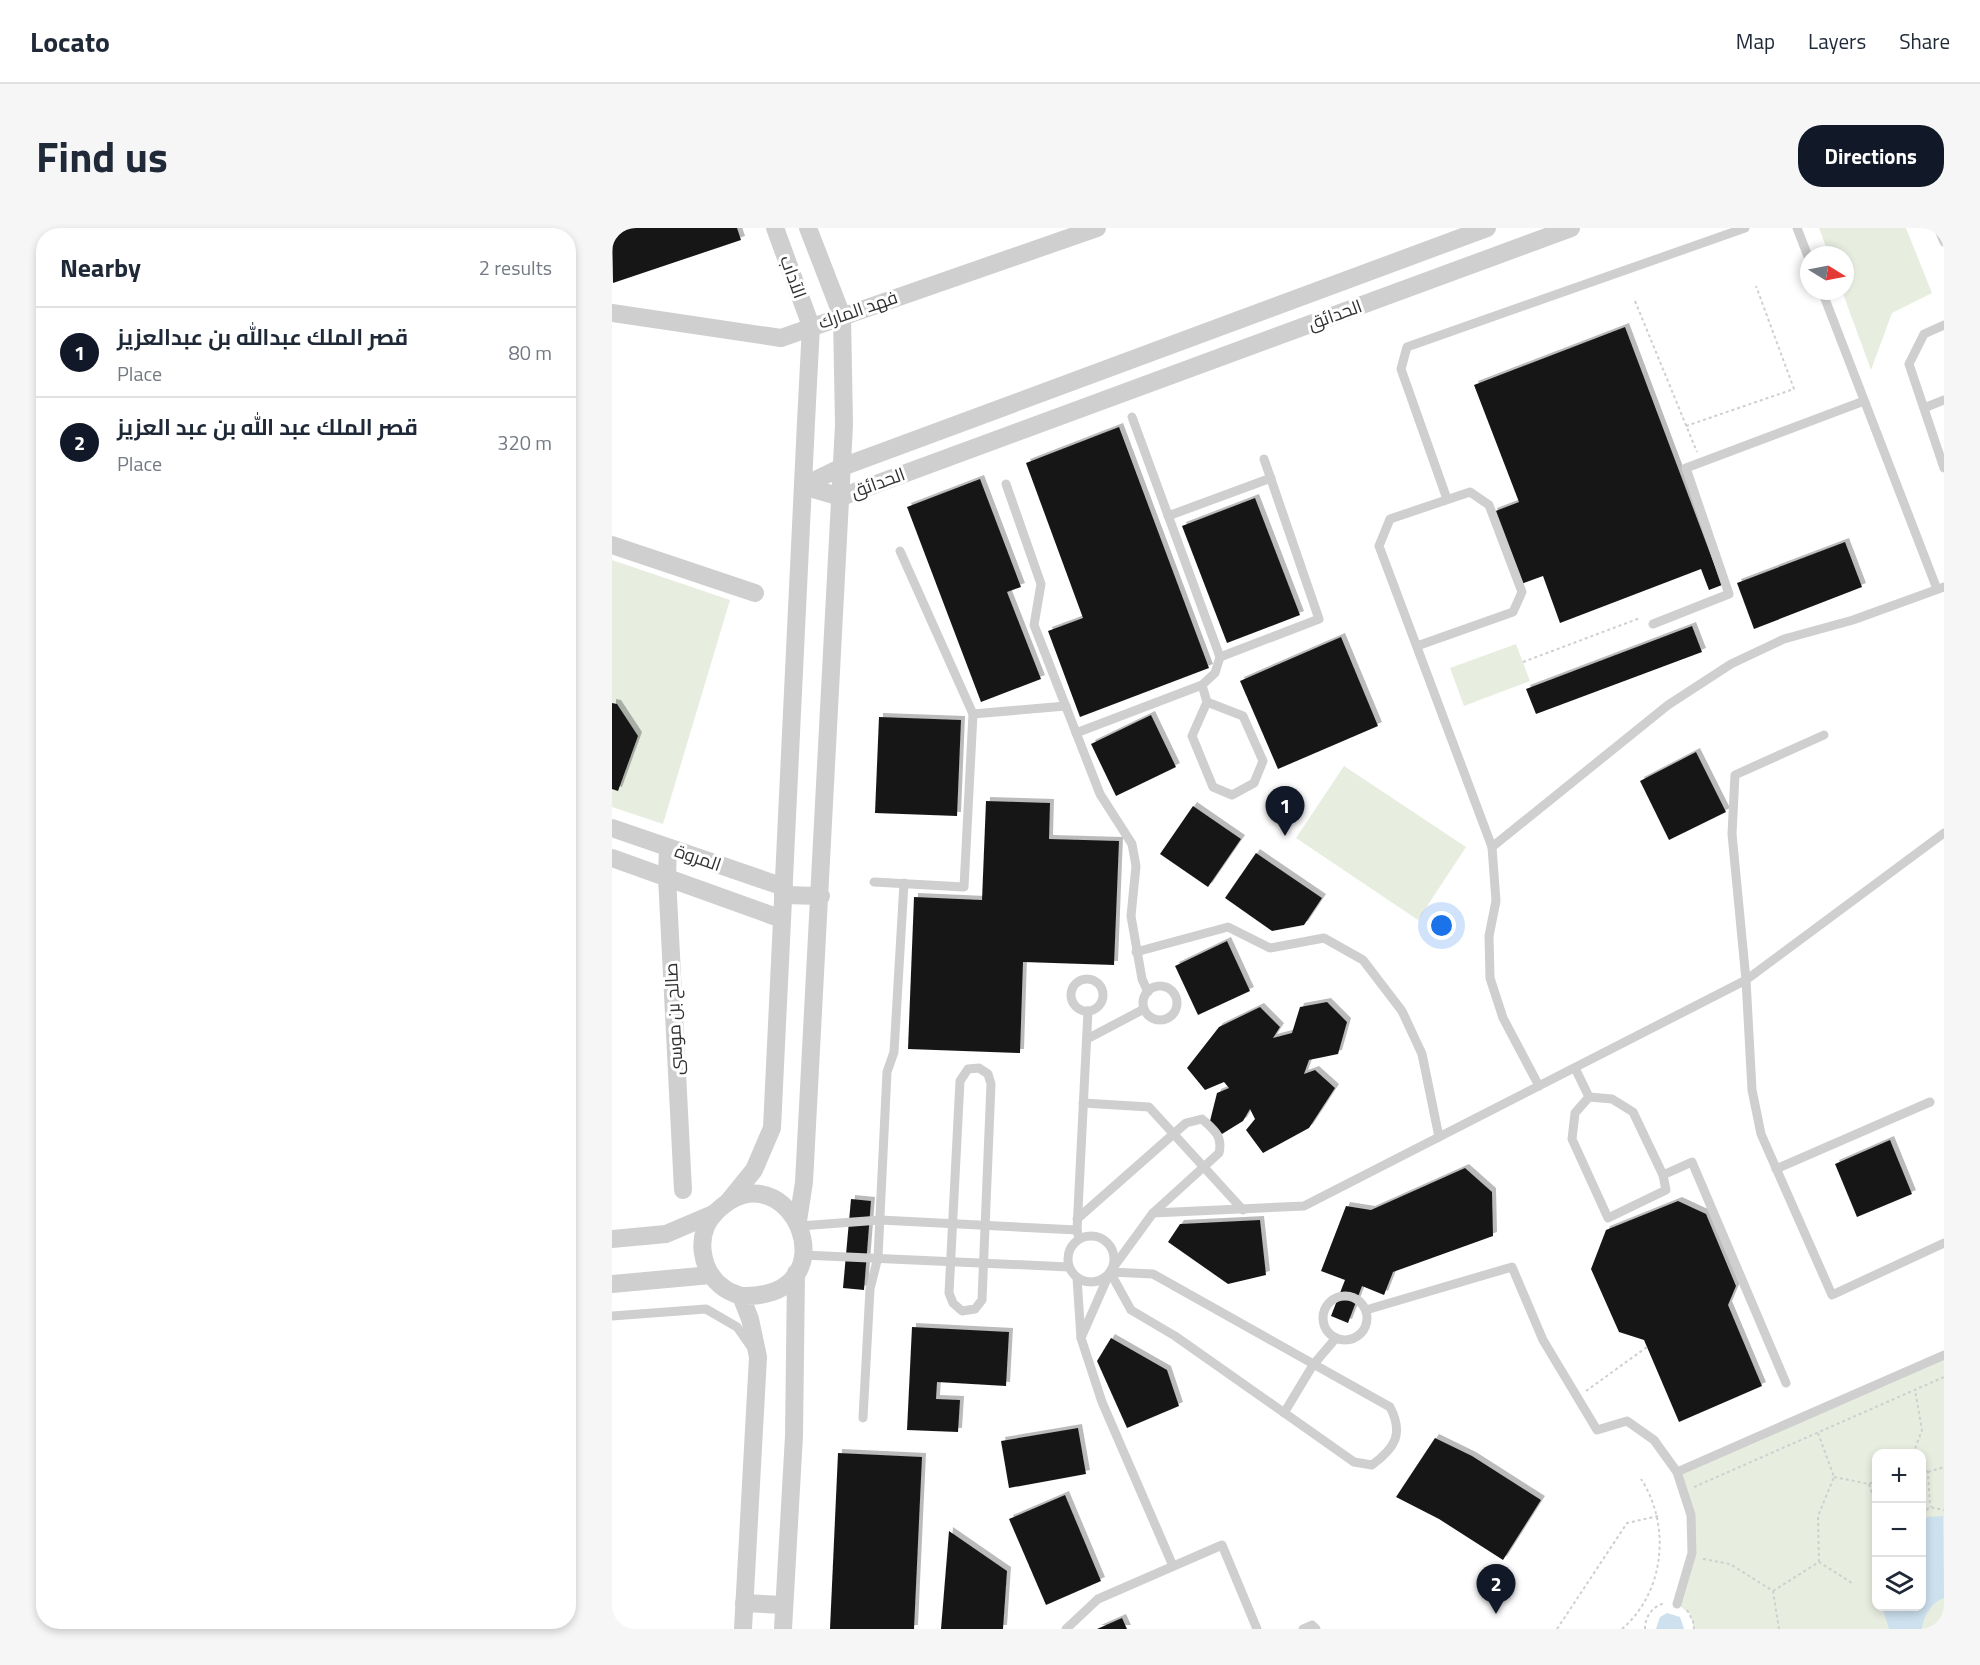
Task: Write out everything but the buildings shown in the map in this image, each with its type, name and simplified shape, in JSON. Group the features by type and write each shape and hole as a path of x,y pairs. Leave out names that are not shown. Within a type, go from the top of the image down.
{"street":[{"name":"الآداب","path":"775,228 811,326"},
{"name":"الآداب","path":"808,228 842,316"},
{"name":"فهد المارك","path":"612,314 781,338 1097,228"},
{"name":"الحدائق","path":"803,486 842,466 1487,228"},
{"name":"الحدائق","path":"803,486 840,496 1571,228"},
{"path":"1362,274 1372,301"},
{"path":"783,1629 794,1424 796,1273 803,1255 799,1224 804,1182 821,896 842,466 842,316"},
{"path":"796,1273 782,1288 762,1297 741,1296 724,1288 711,1275 704,1260 702,1244 705,1228 714,1214 728,1202 754,1170 772,1128 811,326"},
{"path":"612,545 755,593"},
{"name":"المروة","path":"612,828 783,891 821,896"},
{"path":"612,857 636,837"},
{"name":"صالح بن موسى","path":"668,848 666,877 683,1190"},
{"name":"المروة","path":"612,857 782,919"},
{"path":"728,1202 753,1195 767,1197 779,1202 799,1224"},
{"path":"612,1239 666,1234 714,1214"},
{"path":"612,1284 711,1275"},
{"path":"741,1296 750,1319 758,1357 743,1629"},
{"path":"744,1603 784,1605"}],"lane":[{"path":"1447,499 1401,369 1407,347 1745,228"},
{"path":"1797,228 1804,246"},
{"path":"1938,228 1944,242"},
{"path":"1492,847 1668,705 1731,664 1784,639 1853,620 1941,588 1825,300"},
{"path":"1944,325 1924,334 1909,364 1944,468"},
{"path":"1924,408 1944,400"},
{"path":"1653,624 1730,594 1686,468 1700,460 1864,401"},
{"path":"1076,732 1202,685 1215,673 1220,657 1132,417"},
{"path":"1220,657 1319,619 1264,459"},
{"path":"1168,516 1271,478"},
{"path":"1005,484 1041,584 1034,625 1100,794 1132,844 1136,866 1131,916 1136,952 1148,992"},
{"path":"1417,646 1513,612 1522,592 1489,505 1470,492 1390,519 1379,546 1492,847 1496,901 1489,936 1490,978 1503,1018 1539,1086"},
{"path":"874,882 964,887 973,714 900,550"},
{"path":"1202,685 1207,702 1192,736 1213,787 1232,795 1254,783 1263,761 1243,716 1207,702"},
{"path":"973,714 1066,706"},
{"path":"1824,735 1735,775 1732,834 1746,980 1752,1090 1761,1134 1832,1295 1944,1244"},
{"path":"1153,1213 1304,1206 1746,980 1944,833"},
{"path":"864,1418 870,1288 878,1257 887,1072 894,1052 903,884"},
{"path":"1136,952 1228,927 1270,948 1324,938 1363,960 1402,1011 1422,1053 1439,1137"},
{"path":"1158,987 1169,989 1176,998 1176,1009 1170,1017 1160,1021 1150,1017 1143,1003 1148,992 1158,987"},
{"path":"1087,1039 1144,1009"},
{"path":"1088,1011 1078,1235 1069,1251 1069,1267 1077,1278 1081,1338 1102,1402 1173,1566"},
{"path":"974,1067 988,1074 991,1084 986,1226 982,1300 975,1309 962,1311 950,1298 951,1261 960,1081 964,1072 974,1067"},
{"path":"1575,1068 1589,1097"},
{"path":"1589,1097 1612,1099 1633,1112 1663,1175 1666,1190 1608,1218 1572,1139 1575,1113 1589,1097"},
{"path":"1776,1169 1930,1102"},
{"path":"1083,1103 1149,1107 1243,1210"},
{"path":"1077,1219 1173,1132 1197,1119 1202,1119 1218,1135 1221,1143 1219,1153 1153,1213 1110,1272 1091,1283 1077,1278"},
{"path":"1663,1175 1692,1162 1786,1383"},
{"path":"799,1224 880,1220 986,1226 1095,1236 1108,1245 1114,1259 1081,1338"},
{"path":"803,1255 1069,1267"},
{"path":"1366,1310 1512,1267 1543,1340 1597,1430 1627,1421 1654,1440 1677,1472 1691,1515 1692,1553 1677,1604"},
{"path":"1110,1272 1153,1274 1390,1407 1397,1422 1395,1440 1388,1453 1372,1465 1354,1462 1175,1336 1131,1310 1110,1272"},
{"path":"1349,1296 1362,1303 1366,1310 1367,1317 1363,1331 1350,1339 1336,1338 1330,1334 1323,1322 1323,1314 1329,1302 1335,1298 1349,1296"},
{"path":"612,1316 706,1309 737,1327 758,1357"},
{"path":"1284,1413 1313,1365 1336,1338"},
{"path":"1677,1472 1944,1355"},
{"path":"1066,1629 1098,1599 1222,1545 1257,1629"},
{"path":"1303,1629 1312,1625 1316,1629"}],"path":[{"path":"1686,426 1794,389 1756,286"},
{"path":"1635,301 1700,460"},
{"path":"1523,662 1640,618"},
{"path":"1586,1391 1647,1347"},
{"path":"1692,1488 1944,1377"},
{"path":"1915,1390 1922,1430 1915,1449"},
{"path":"1818,1433 1834,1477 1818,1516 1820,1563"},
{"path":"1930,1507 1928,1472 1944,1467"},
{"path":"1834,1477 1869,1484 1872,1482"},
{"path":"1622,1629 1641,1610 1655,1575 1661,1540 1658,1516 1651,1495 1641,1479"},
{"path":"1869,1484 1875,1503"},
{"path":"1930,1507 1944,1510"},
{"path":"1926,1510 1930,1507"},
{"path":"1557,1629 1627,1523 1658,1516"},
{"path":"1700,1558 1730,1564 1773,1591 1779,1629"},
{"path":"1820,1563 1852,1583"},
{"path":"1773,1591 1820,1563"},
{"path":"1641,1610 1648,1615"}],"shaded area":[{"path":"1819,228 1906,228 1932,293 1892,313 1871,370 1845,300 1854,300 1854,246 1826,246"},
{"path":"612,560 730,600 663,824 612,807"},
{"path":"1516,644 1530,681 1464,706 1450,668"},
{"path":"1344,766 1466,847 1418,920 1296,838"},
{"path":"1944,1355 1944,1629 1694,1629 1690,1614 1677,1604 1692,1553 1691,1515 1677,1472"}],"water":[{"path":"1943,1516 1944,1598 1936,1602 1929,1610 1922,1629 1889,1629 1883,1611 1926,1611 1927,1517"},
{"path":"1667,1613 1680,1617 1684,1629 1656,1629 1660,1617"}],"place":[{"name":"قصر الملك عبدالله بن عبدالعزيز","path":"1285,836"},
{"name":"قصر الملك عبد الله بن عبد العزيز","path":"1496,1614"}]}
